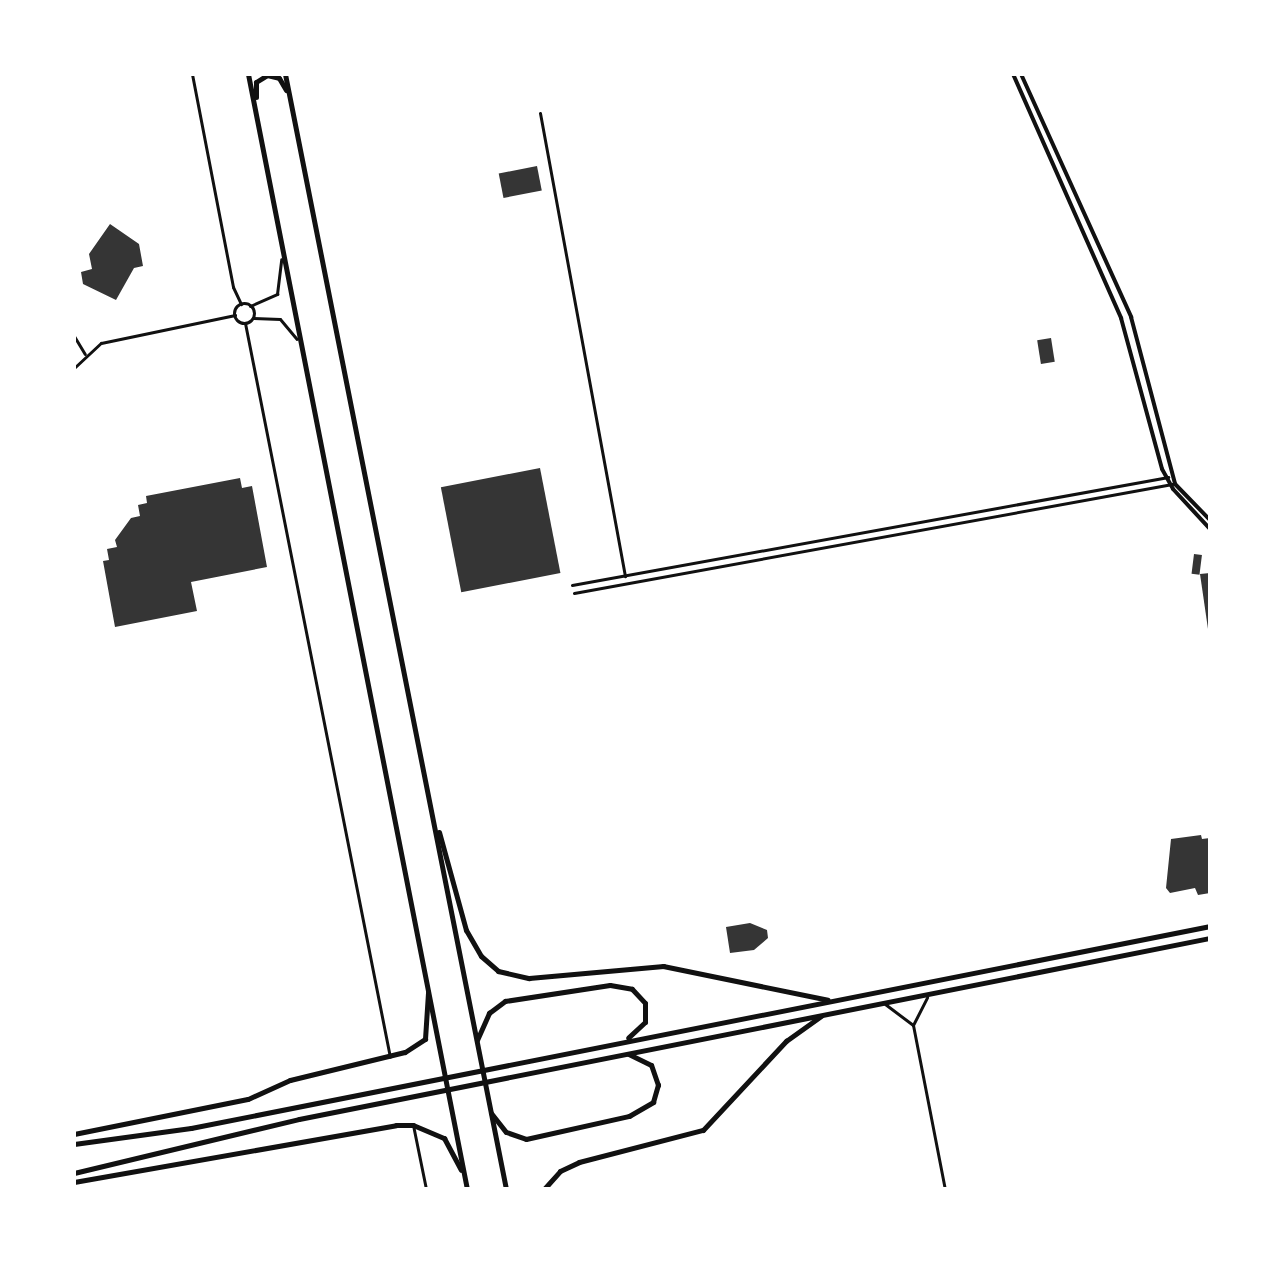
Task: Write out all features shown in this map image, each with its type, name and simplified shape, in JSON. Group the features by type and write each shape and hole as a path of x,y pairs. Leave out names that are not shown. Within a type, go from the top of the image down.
{"main road":[{"path":"248,74 281,259 467,1186"},
{"path":"285,74 506,1189"},
{"path":"255,107 256,82 267,75 279,78 289,94"},
{"path":"433,816 466,930 481,956 498,971 529,978 663,966 834,1000"},
{"path":"74,1144 191,1128 1210,926"},
{"path":"74,1173 284,1122 1210,938"},
{"path":"1098,948 1100,960"},
{"path":"1048,958 1050,970"},
{"path":"476,1041 489,1013 505,1001 610,985 632,989 645,1003 645,1022 625,1041"},
{"path":"74,1134 248,1099 290,1080 390,1058 425,1039 429,986"},
{"path":"544,1189 560,1171 579,1162 703,1130 786,1041 823,1014"},
{"path":"490,1112 506,1132 526,1139 629,1116 653,1102 658,1085 651,1065 627,1053"},
{"path":"74,1182 236,1149 413,1125 444,1138 467,1186"}],"street":[{"path":"192,74 233,287 241,304"},
{"path":"1013,74 1121,318 1133,374 1172,484 1210,529"},
{"path":"1021,74 1058,147 1131,317 1169,476"},
{"path":"540,113 625,576"},
{"path":"241,304 250,306 277,294 281,259"},
{"path":"74,368 85,354 101,343 235,315 241,304"},
{"path":"250,306 253,318"},
{"path":"235,315 245,323 390,1058"},
{"path":"245,323 253,318 280,319 297,339"},
{"path":"74,336 85,354"},
{"path":"572,585 1169,476"},
{"path":"1172,484 1210,520"},
{"path":"574,593 1172,484"},
{"path":"913,1025 931,993"},
{"path":"881,1003 904,1014 913,1025 945,1189"},
{"path":"413,1125 426,1189"}],"building":[{"path":"537,166 542,191 503,198 499,173"},
{"path":"110,224 139,244 143,266 134,268 116,300 83,284 81,272 92,269 89,254"},
{"path":"1051,338 1055,362 1041,364 1037,340"},
{"path":"540,468 560,573 461,592 441,487"},
{"path":"240,478 242,488 252,486 267,567 191,582 197,611 115,627 103,561 109,560 107,549 117,547 115,540 131,518 140,516 138,505 147,503 146,496"},
{"path":"1194,554 1202,555 1200,575 1192,574"},
{"path":"1210,573 1210,629 1208,629 1200,574"},
{"path":"1201,835 1202,839 1210,838 1210,893 1198,895 1195,888 1170,893 1166,888 1171,839"},
{"path":"750,923 767,930 768,938 754,950 730,953 726,927"}]}
